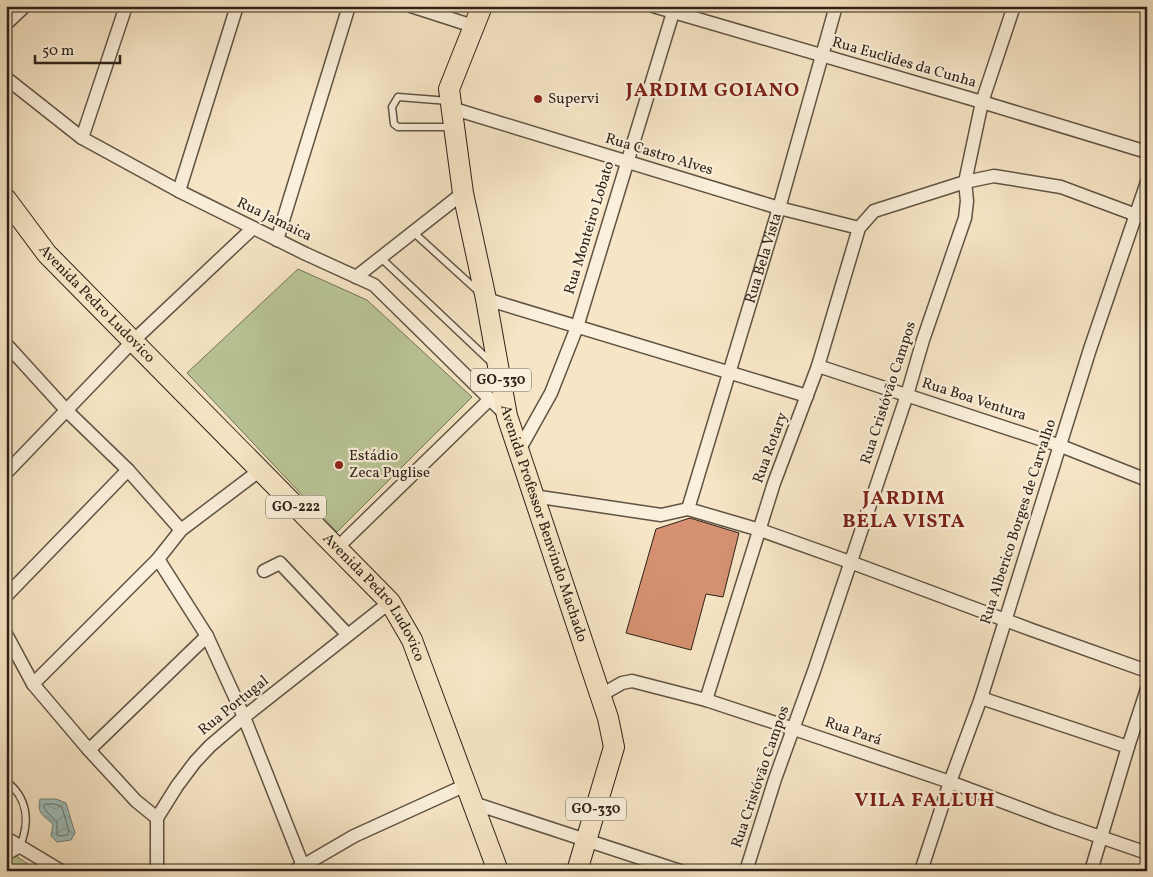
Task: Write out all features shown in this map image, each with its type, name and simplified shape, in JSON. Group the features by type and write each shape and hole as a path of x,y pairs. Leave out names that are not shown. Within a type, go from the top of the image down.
{"main road":[{"name":"Avenida Professor Benvindo Machado","path":"482,6 472,26 449,88 463,193 486,299 507,416 601,695 614,747 586,840"},
{"name":"Avenida Pedro Ludovico","path":"6,199 47,254 390,602 412,640 498,871"},
{"name":"GO-330","path":"577,871 586,840"}],"street":[{"path":"6,24 25,6"},
{"path":"82,138 126,6"},
{"path":"179,191 238,6"},
{"path":"277,240 349,6"},
{"path":"411,6 472,26"},
{"name":"Rua Euclides da Cunha","path":"653,6 674,10 821,56 1147,152"},
{"name":"Rua Bela Vista","path":"688,508 779,208 836,6"},
{"name":"Rua Cristóvão Campos","path":"746,871 965,218 967,201 965,182 982,102 1014,6"},
{"name":"Rua Monteiro Lobato","path":"518,452 552,394 577,327 674,10"},
{"name":"Rua Jamaica","path":"6,78 82,138 179,191 277,240 374,284 507,416"},
{"name":"Rua Castro Alves","path":"452,112 779,208 859,228"},
{"path":"965,182 994,176 1061,187 1141,217"},
{"name":"Rua Rotary","path":"706,700 774,483 818,366 859,228 874,211 965,182"},
{"name":"Rua Alberico Borges de Carvalho","path":"921,871 950,782 981,698 1090,349 1141,217 1147,182"},
{"path":"356,277 463,193"},
{"path":"7,470 132,342 253,228"},
{"path":"486,299 807,396"},
{"path":"6,344 66,411 128,470 181,530"},
{"name":"Rua Boa Ventura","path":"818,366 1061,446 1147,480"},
{"path":"337,548 490,399"},
{"path":"6,596 128,470"},
{"path":"33,684 158,560 181,530 259,471"},
{"path":"534,496 661,515 688,508 760,530 1147,671"},
{"path":"158,560 207,636 244,717 301,869 354,836 470,794 586,840 680,871"},
{"path":"264,572 280,562 348,635"},
{"name":"Rua Portugal","path":"157,818 177,786 210,746 390,602"},
{"path":"6,634 33,684 89,750 136,801 157,818 157,871"},
{"path":"89,750 207,636"},
{"name":"Rua Pará","path":"601,695 622,683 632,681 706,700 950,782 1147,852"},
{"path":"1091,871 1098,836 1147,688"},
{"path":"981,698 1128,746"},
{"path":"6,838 61,871"},
{"path":"6,854 20,846"}],"lane":[{"path":"398,97 452,112 398,127 394,124 392,106 398,97"},
{"path":"413,232 486,299"},
{"path":"380,258 499,369"},
{"path":"6,781 13,786 24,806 27,820 20,846"}],"green space":[{"name":"Estádio Zeca Puglise","path":"298,269 367,300 472,397 337,532 187,373"},
{"path":"6,849 38,871 6,871"}],"water":[{"path":"40,799 56,799 66,803 75,833 71,840 57,842 51,836 53,824 41,813 39,808"}],"building":[{"path":"690,518 739,533 723,597 706,594 691,650 626,633 656,529"}],"place":[{"name":"Supervi","path":"538,99"},
{"name":"Estádio Zeca Puglise","path":"339,465"}],"district":[{"name":"JARDIM GOIANO","path":"713,91"},
{"name":"JARDIM BELA VISTA","path":"904,510"},
{"name":"VILA FALLUH","path":"925,801"}]}
